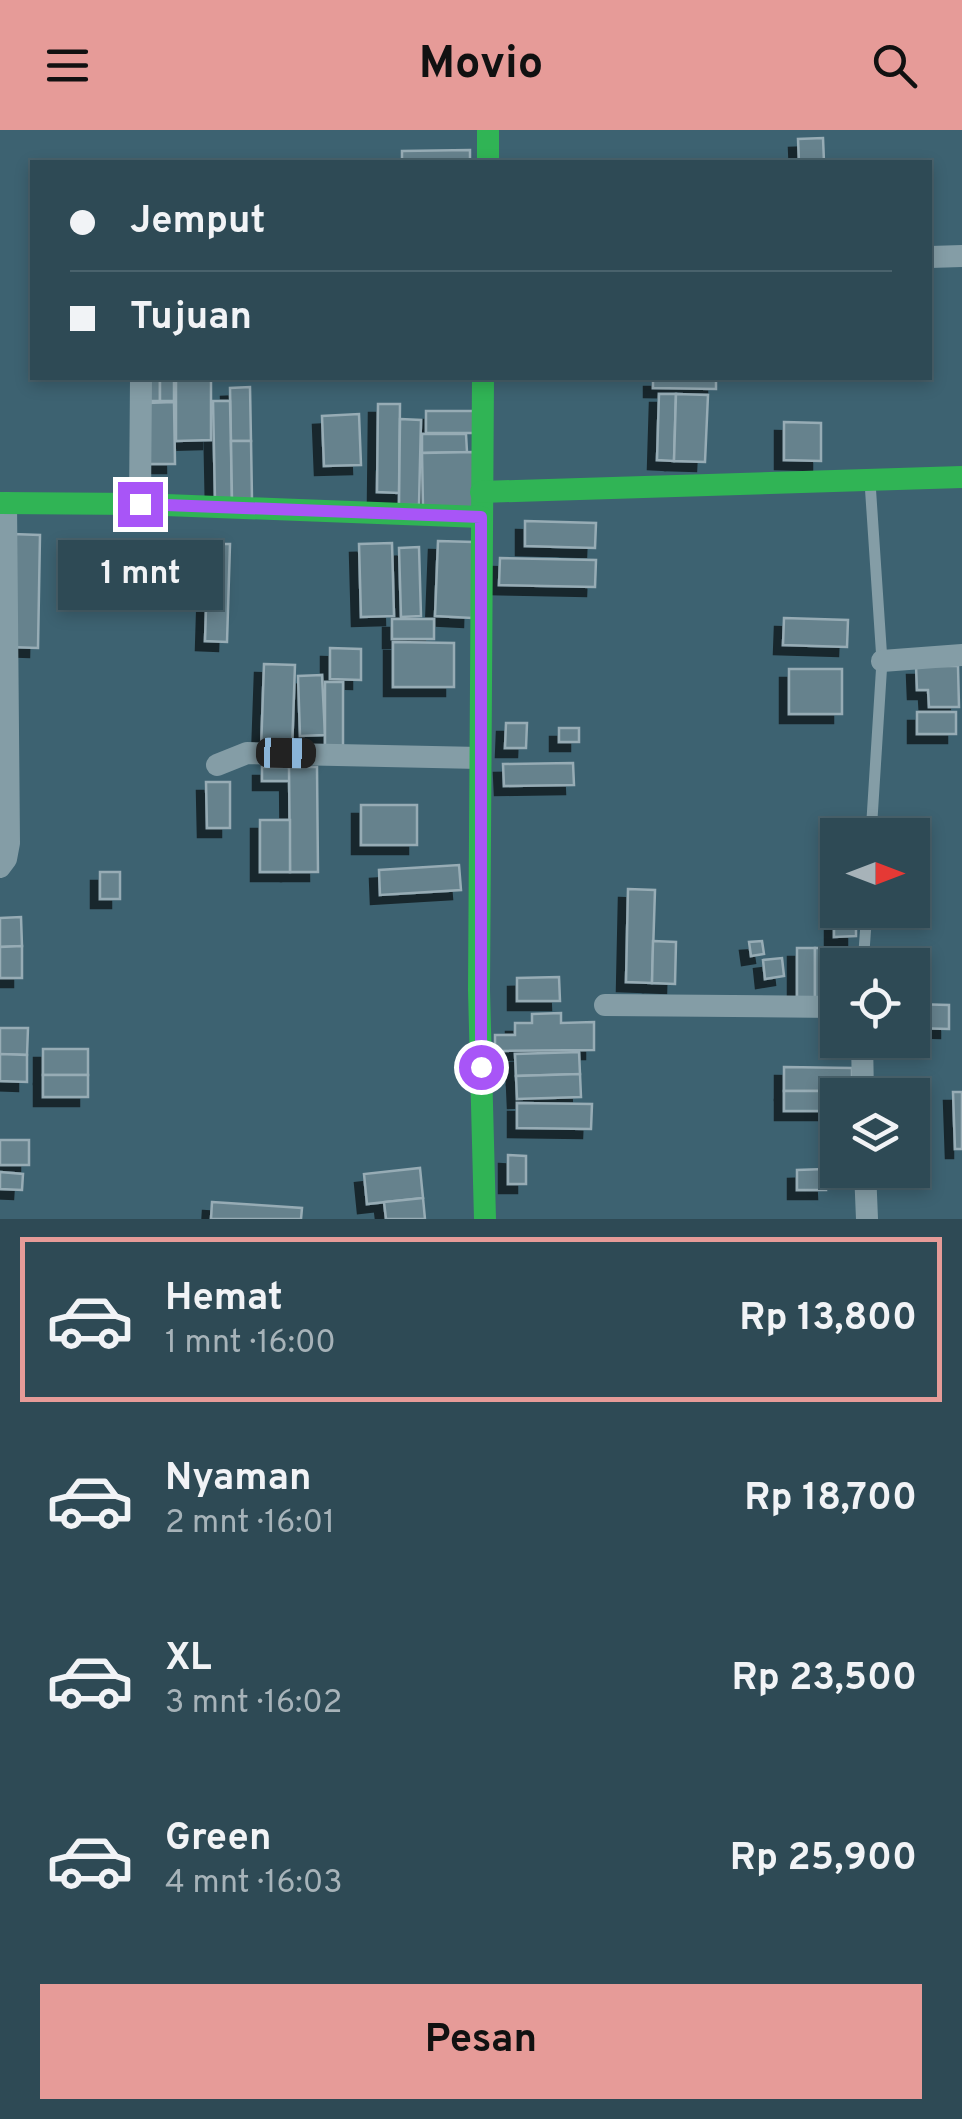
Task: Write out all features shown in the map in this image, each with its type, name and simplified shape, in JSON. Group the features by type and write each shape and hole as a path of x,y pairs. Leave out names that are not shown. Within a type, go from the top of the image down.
{"street":[{"path":"488,130 488,160"},
{"path":"932,257 962,256"},
{"path":"140,504 141,380"},
{"path":"483,380 479,990 484,1219"},
{"path":"481,492 962,477"},
{"path":"0,868 9,844 3,503 140,504 481,517"},
{"path":"882,661 962,656"},
{"path":"217,764 247,753 480,758"},
{"path":"605,1006 820,1007"},
{"path":"865,1188 866,1219"}],"lane":[{"path":"870,478 882,661 872,818"}],"building":[{"path":"823,138 824,160 799,160 798,139"},
{"path":"470,150 470,160 402,160 402,151"},
{"path":"145,380 160,380 160,401 146,401"},
{"path":"160,380 174,380 174,401 160,401"},
{"path":"176,380 211,380 211,440 176,441"},
{"path":"653,380 716,380 716,389 653,388"},
{"path":"250,387 251,441 231,441 230,388"},
{"path":"659,394 676,394 674,461 657,460"},
{"path":"676,394 708,395 705,462 674,461"},
{"path":"213,401 230,401 232,500 215,500"},
{"path":"174,402 175,464 148,464 147,403"},
{"path":"378,404 400,404 399,493 377,492"},
{"path":"426,411 475,411 475,433 426,433"},
{"path":"359,414 361,465 324,466 322,416"},
{"path":"400,419 421,420 419,505 399,505"},
{"path":"784,422 821,423 821,461 784,460"},
{"path":"422,434 466,434 467,452 422,453"},
{"path":"231,441 251,441 252,499 232,500"},
{"path":"474,452 474,507 423,508 422,453"},
{"path":"525,521 596,523 595,548 525,546"},
{"path":"12,534 40,535 38,648 10,647"},
{"path":"438,541 474,542 472,618 435,616"},
{"path":"392,543 394,616 361,617 359,544"},
{"path":"208,544 230,544 227,642 205,641"},
{"path":"149,546 170,546 171,595 149,595"},
{"path":"419,547 421,616 401,617 399,548"},
{"path":"500,558 596,560 595,587 499,585"},
{"path":"784,618 848,620 847,647 783,645"},
{"path":"392,619 434,619 434,639 392,639"},
{"path":"393,642 454,643 454,687 393,687"},
{"path":"330,648 361,649 361,680 330,679"},
{"path":"264,664 295,665 292,751 261,750"},
{"path":"916,666 958,666 959,707 929,707 928,690 917,690"},
{"path":"789,669 842,669 842,714 789,714"},
{"path":"322,675 325,735 300,736 298,676"},
{"path":"325,682 343,682 343,749 325,749"},
{"path":"917,712 956,712 956,734 917,734"},
{"path":"506,723 527,723 526,748 505,748"},
{"path":"559,728 579,728 579,742 559,742"},
{"path":"573,763 574,785 504,786 503,764"},
{"path":"262,767 289,767 290,781 262,781"},
{"path":"289,767 317,767 318,872 290,872"},
{"path":"206,782 230,782 230,828 207,828"},
{"path":"361,805 417,805 417,845 361,845"},
{"path":"260,820 290,820 290,872 260,872"},
{"path":"459,865 461,890 380,895 379,870"},
{"path":"100,872 120,872 120,899 100,899"},
{"path":"628,889 655,890 652,983 626,982"},
{"path":"21,917 22,946 0,947 0,918"},
{"path":"834,928 856,928 856,936 834,937"},
{"path":"653,941 676,942 675,984 652,983"},
{"path":"762,941 764,954 751,956 749,942"},
{"path":"22,946 22,978 0,978 0,947"},
{"path":"797,948 815,948 815,1001 797,1001"},
{"path":"815,948 820,948 820,1001 815,1001"},
{"path":"782,958 784,976 765,979 763,960"},
{"path":"559,977 560,1001 517,1001 517,978"},
{"path":"930,1004 949,1005 949,1029 930,1028"},
{"path":"561,1013 561,1023 594,1022 594,1050 495,1051 495,1035 515,1035 515,1023 532,1023 532,1014"},
{"path":"0,1028 28,1028 27,1055 0,1054"},
{"path":"43,1049 88,1049 88,1075 43,1075"},
{"path":"579,1052 580,1074 516,1076 515,1054"},
{"path":"0,1054 27,1055 27,1082 0,1081"},
{"path":"784,1067 852,1068 852,1078 820,1078 820,1091 784,1091"},
{"path":"580,1074 581,1097 517,1099 516,1076"},
{"path":"43,1075 88,1075 88,1097 43,1097"},
{"path":"784,1091 820,1091 820,1111 784,1111"},
{"path":"953,1092 962,1092 962,1149 955,1149"},
{"path":"517,1103 592,1104 591,1129 517,1128"},
{"path":"0,1140 29,1140 29,1165 0,1165"},
{"path":"508,1155 526,1156 526,1184 508,1184"},
{"path":"420,1168 423,1198 367,1204 364,1174"},
{"path":"820,1169 820,1188 826,1190 797,1190 797,1170"},
{"path":"0,1172 23,1174 22,1190 0,1189"},
{"path":"423,1198 425,1219 386,1219 384,1202"},
{"path":"212,1202 302,1208 301,1219 211,1219"}],"traffic: fast":[{"path":"488,130 488,160"},
{"path":"483,380 479,990 485,1219"},
{"path":"481,492 962,477"},
{"path":"0,503 140,504 481,517"}],"route":[{"path":"140,504 481,517 481,1067"}]}
